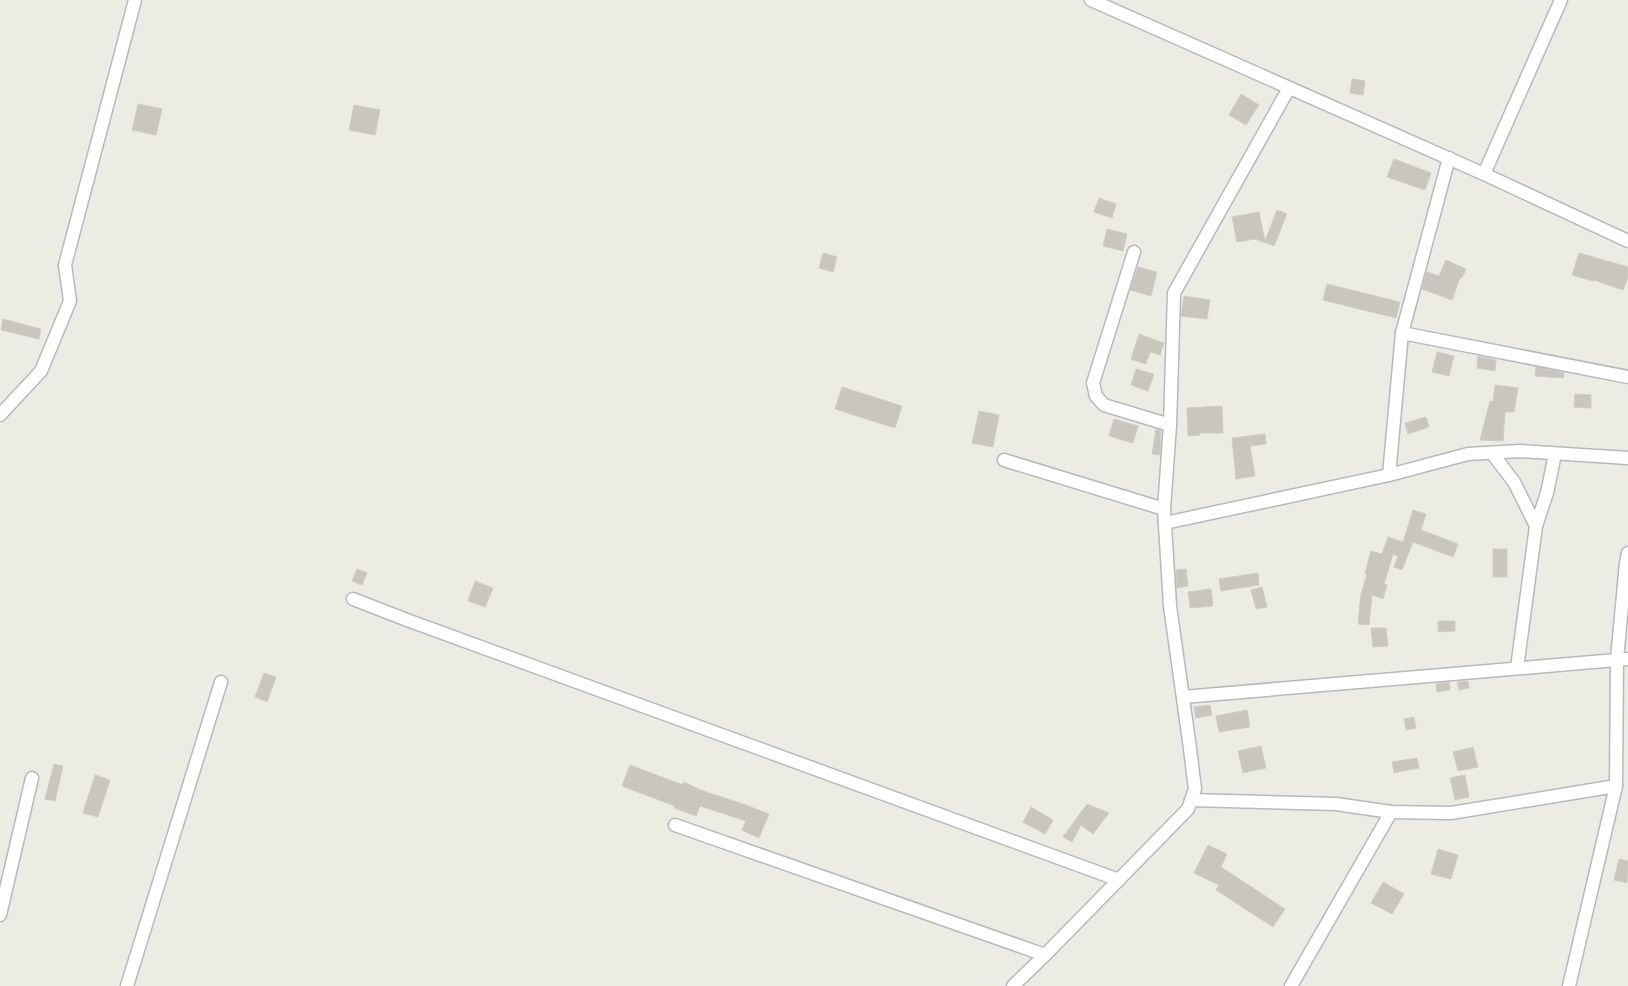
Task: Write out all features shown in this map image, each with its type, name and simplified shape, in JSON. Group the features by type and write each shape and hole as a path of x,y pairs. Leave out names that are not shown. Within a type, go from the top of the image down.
{"street":[{"path":"0,415 40,371 70,301 65,265 135,0"},
{"path":"1091,0 1449,158 1628,241"},
{"path":"1484,174 1562,0"},
{"path":"1013,986 1120,880 1188,809 1195,788 1170,606 1164,509 1170,425 1174,293 1289,88"},
{"path":"1389,475 1402,334 1449,158"},
{"path":"1134,252 1093,383 1096,396 1104,406 1170,425"},
{"path":"1402,334 1628,377"},
{"path":"1165,523 1389,475 1468,454 1520,452 1628,458"},
{"path":"1492,453 1514,482 1536,526"},
{"path":"1517,668 1536,526 1547,494 1556,454"},
{"path":"1004,460 1164,509"},
{"path":"1569,986 1616,786 1626,563 1628,554"},
{"path":"353,598 407,620 1120,880"},
{"path":"1183,697 1622,659"},
{"path":"127,986 221,682"},
{"path":"0,915 32,778"},
{"path":"1191,800 1336,804 1390,812 1451,813 1616,786"},
{"path":"1291,986 1390,812"},
{"path":"675,825 1045,955"}],"building":[{"path":"1352,79 1365,81 1363,95 1350,93"},
{"path":"1241,94 1259,105 1246,125 1229,115"},
{"path":"138,104 162,109 156,135 132,130"},
{"path":"354,105 380,110 375,135 349,130"},
{"path":"1394,159 1431,173 1425,190 1387,177"},
{"path":"1099,198 1116,204 1112,218 1094,212"},
{"path":"1277,210 1287,214 1274,246 1255,239 1237,242 1232,217 1259,212 1265,241"},
{"path":"1107,229 1127,234 1123,251 1103,246"},
{"path":"823,253 837,257 833,272 819,268"},
{"path":"1579,253 1628,267 1628,277 1623,290 1572,275"},
{"path":"1446,260 1466,269 1462,278 1460,278 1452,300 1422,289 1427,272 1439,276"},
{"path":"1138,267 1157,272 1151,296 1130,290"},
{"path":"1327,284 1400,302 1396,318 1323,300"},
{"path":"1184,296 1210,300 1207,319 1181,316"},
{"path":"3,319 41,329 39,339 1,330"},
{"path":"1139,334 1164,343 1160,355 1150,352 1146,364 1131,359"},
{"path":"1437,352 1454,356 1449,376 1432,372"},
{"path":"1478,356 1496,360 1495,371 1477,368"},
{"path":"1536,367 1564,373 1564,378 1535,376"},
{"path":"1136,369 1154,374 1148,391 1131,385"},
{"path":"1495,385 1518,388 1514,412 1505,412 1503,441 1480,440 1490,401 1493,402"},
{"path":"842,387 902,406 895,428 835,409"},
{"path":"1575,394 1591,395 1591,408 1574,407"},
{"path":"1222,406 1223,433 1199,433 1200,435 1188,436 1187,408"},
{"path":"979,411 999,415 993,447 972,443"},
{"path":"1426,417 1429,427 1408,434 1405,423"},
{"path":"1114,419 1138,426 1133,443 1109,436"},
{"path":"1156,429 1161,431 1160,455 1152,454"},
{"path":"1265,434 1266,444 1250,446 1255,476 1236,479 1232,438"},
{"path":"1413,510 1426,514 1421,530 1458,544 1453,557 1413,542 1402,570 1394,567 1398,556 1393,554 1384,584 1387,585 1383,599 1372,595 1369,625 1358,624 1361,594 1371,551 1382,554 1388,537 1403,542"},
{"path":"1493,549 1507,549 1507,577 1493,577"},
{"path":"357,569 367,573 362,585 352,581"},
{"path":"1186,569 1188,586 1177,588 1176,570"},
{"path":"1258,573 1259,585 1221,591 1219,579"},
{"path":"475,581 493,588 485,607 468,601"},
{"path":"1262,587 1267,607 1256,609 1251,590"},
{"path":"1211,589 1213,606 1190,608 1188,592"},
{"path":"1438,621 1455,621 1455,631 1438,632"},
{"path":"1371,628 1386,628 1388,646 1373,647"},
{"path":"264,673 276,677 267,702 255,697"},
{"path":"1468,681 1469,688 1459,690 1457,682"},
{"path":"1449,682 1450,690 1437,692 1436,684"},
{"path":"1210,705 1212,715 1196,718 1194,707"},
{"path":"1247,710 1250,727 1219,732 1216,716"},
{"path":"1414,717 1416,728 1406,730 1404,719"},
{"path":"1261,746 1266,768 1243,773 1238,751"},
{"path":"1473,747 1478,767 1458,771 1453,752"},
{"path":"1417,758 1419,768 1394,773 1392,762"},
{"path":"54,764 63,766 55,801 45,799"},
{"path":"630,765 683,785 683,782 769,814 759,838 742,830 746,821 700,806 696,816 622,786"},
{"path":"95,775 110,780 98,817 83,813"},
{"path":"1465,775 1469,797 1455,800 1450,778"},
{"path":"1087,804 1109,813 1093,834 1081,825 1072,842 1063,837"},
{"path":"1031,807 1053,820 1045,834 1023,822"},
{"path":"1208,845 1227,854 1221,867 1285,909 1273,927 1216,890 1219,885 1194,873"},
{"path":"1438,849 1458,855 1451,879 1431,874"},
{"path":"1619,859 1628,861 1627,883 1614,880"},
{"path":"1383,882 1404,894 1392,914 1371,903"}]}
